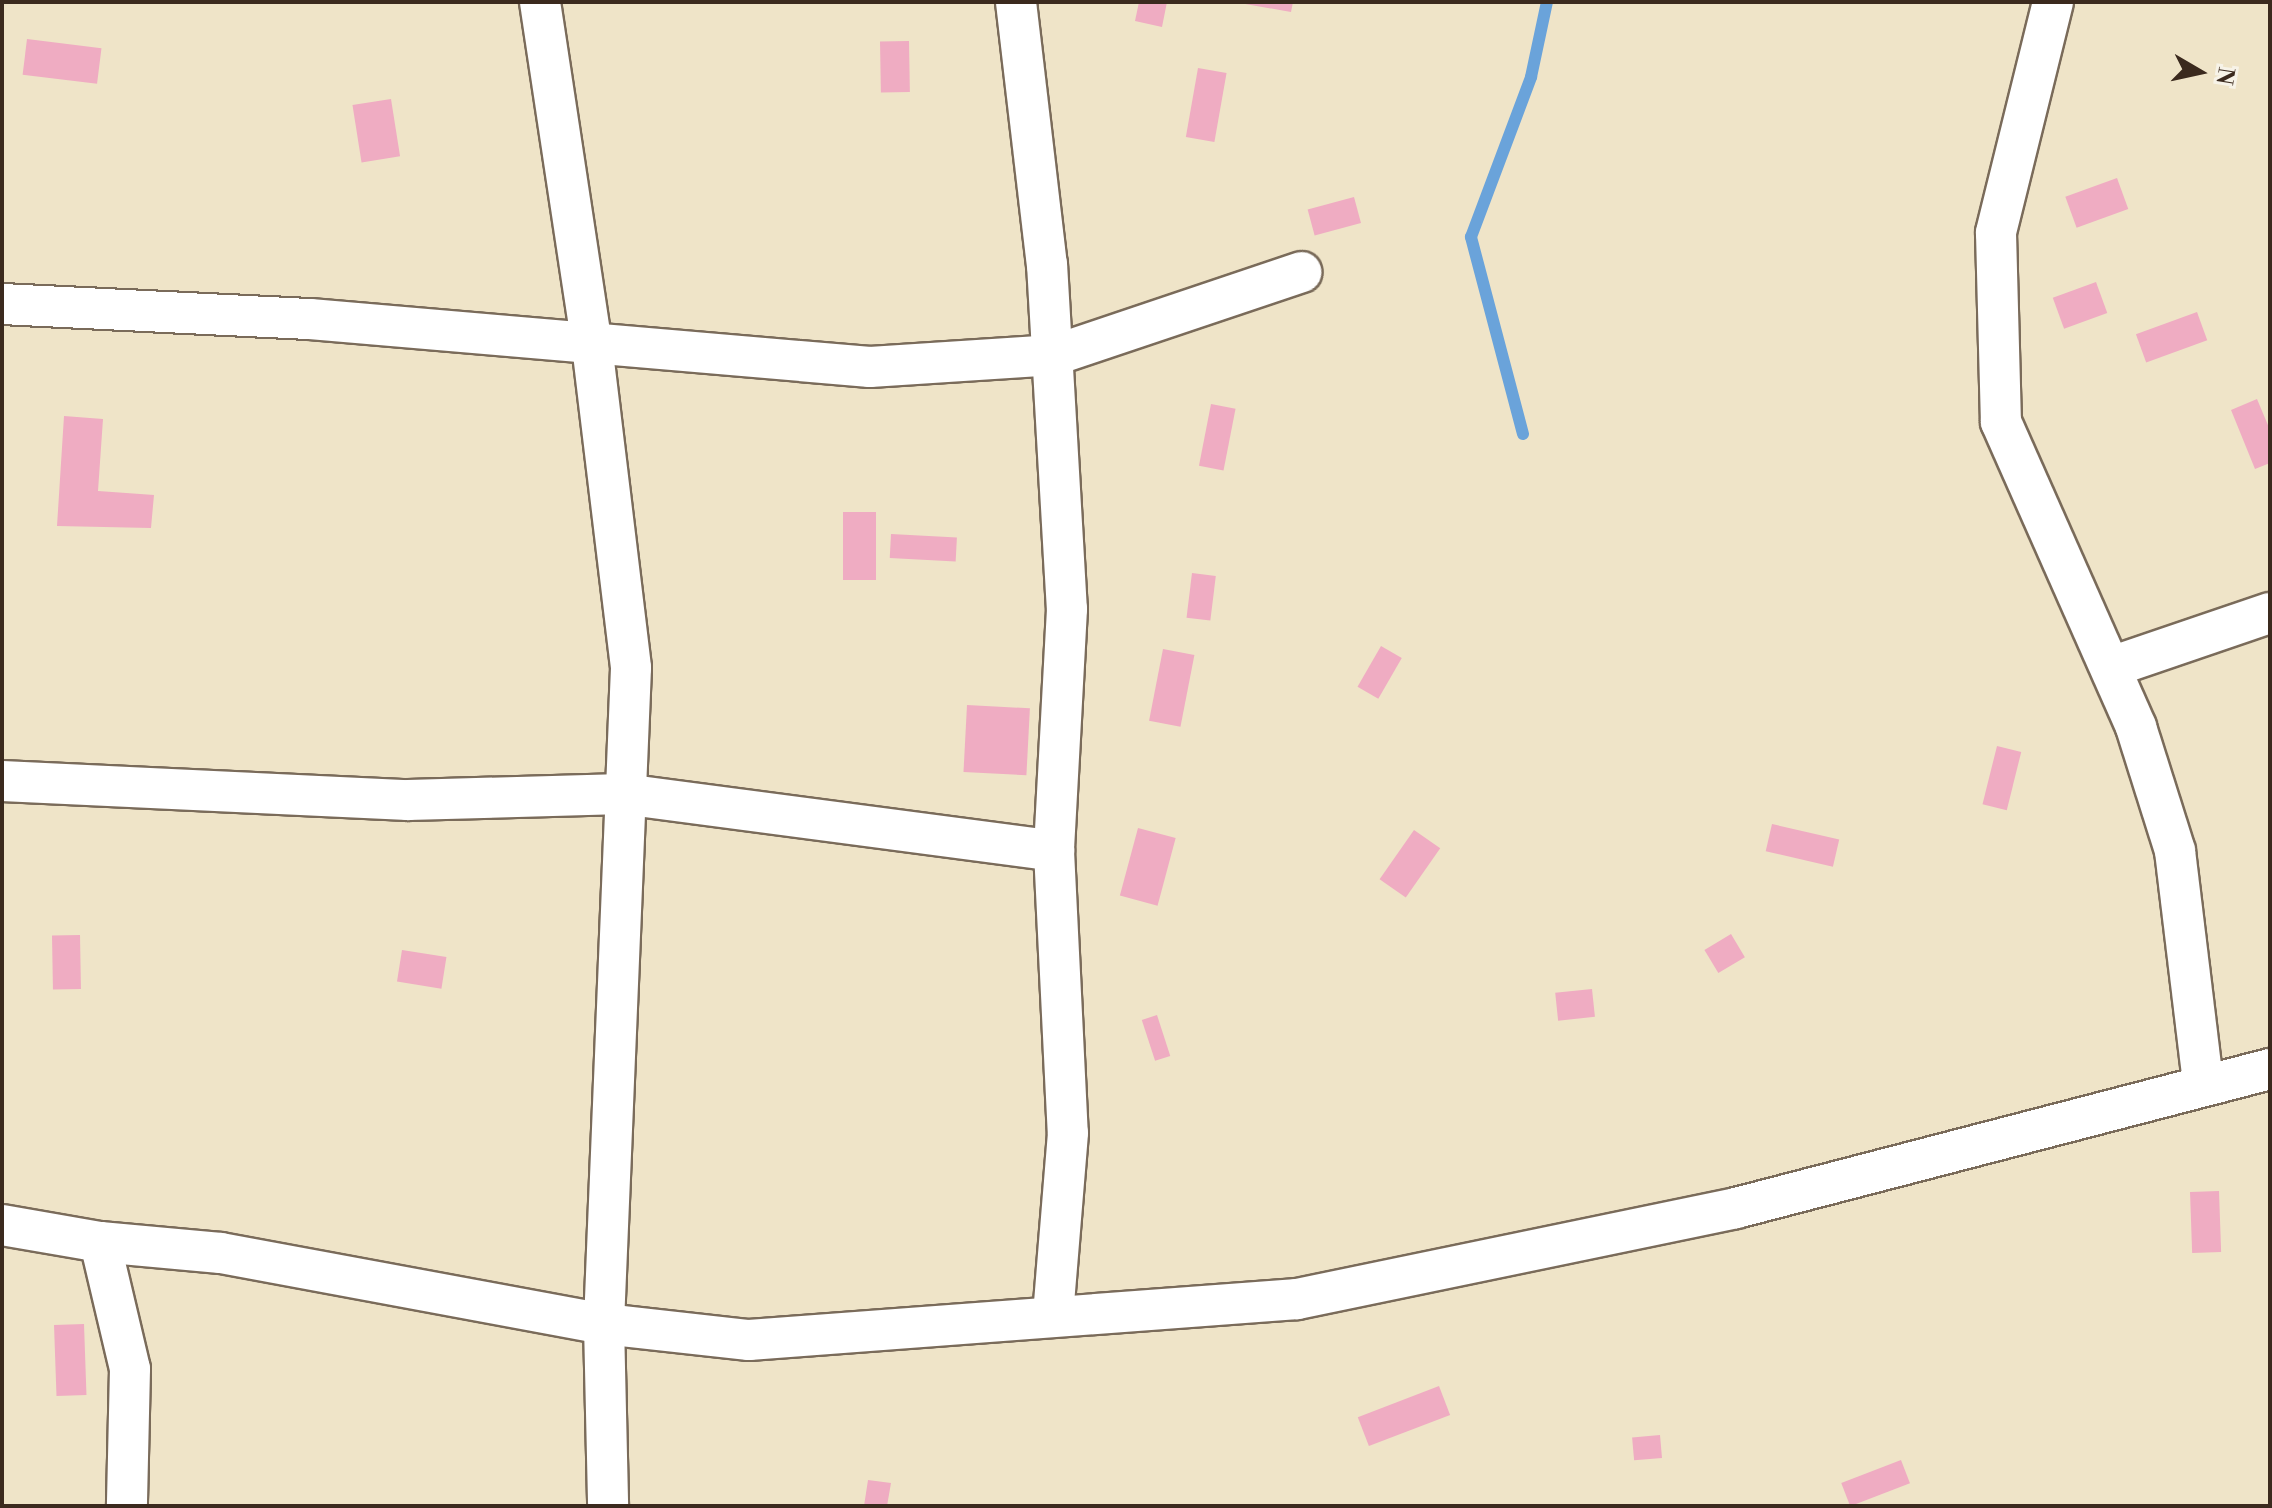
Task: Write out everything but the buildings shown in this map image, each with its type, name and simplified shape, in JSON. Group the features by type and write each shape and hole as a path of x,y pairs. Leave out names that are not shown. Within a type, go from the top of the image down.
{"street":[{"path":"540,2 592,345 631,668 623,794 604,1324 608,1506"},
{"path":"1016,2 1055,355 1067,609 1054,851 1068,1133 1053,1315"},
{"path":"2053,2 1996,233 2001,422 2111,667 2175,851 2203,1083"},
{"path":"2,304 310,319 870,367 1055,355 1301,272"},
{"path":"2111,667 2270,613"},
{"path":"2,781 408,800 623,794 1054,851"},
{"path":"2,1225 100,1242 221,1253 604,1324 749,1340 1297,1299 1736,1208 2203,1083 2270,1069"},
{"path":"100,1242 130,1369 127,1506"}],"waterway":[{"path":"1523,434 1471,237 1531,77 1547,2"}]}
